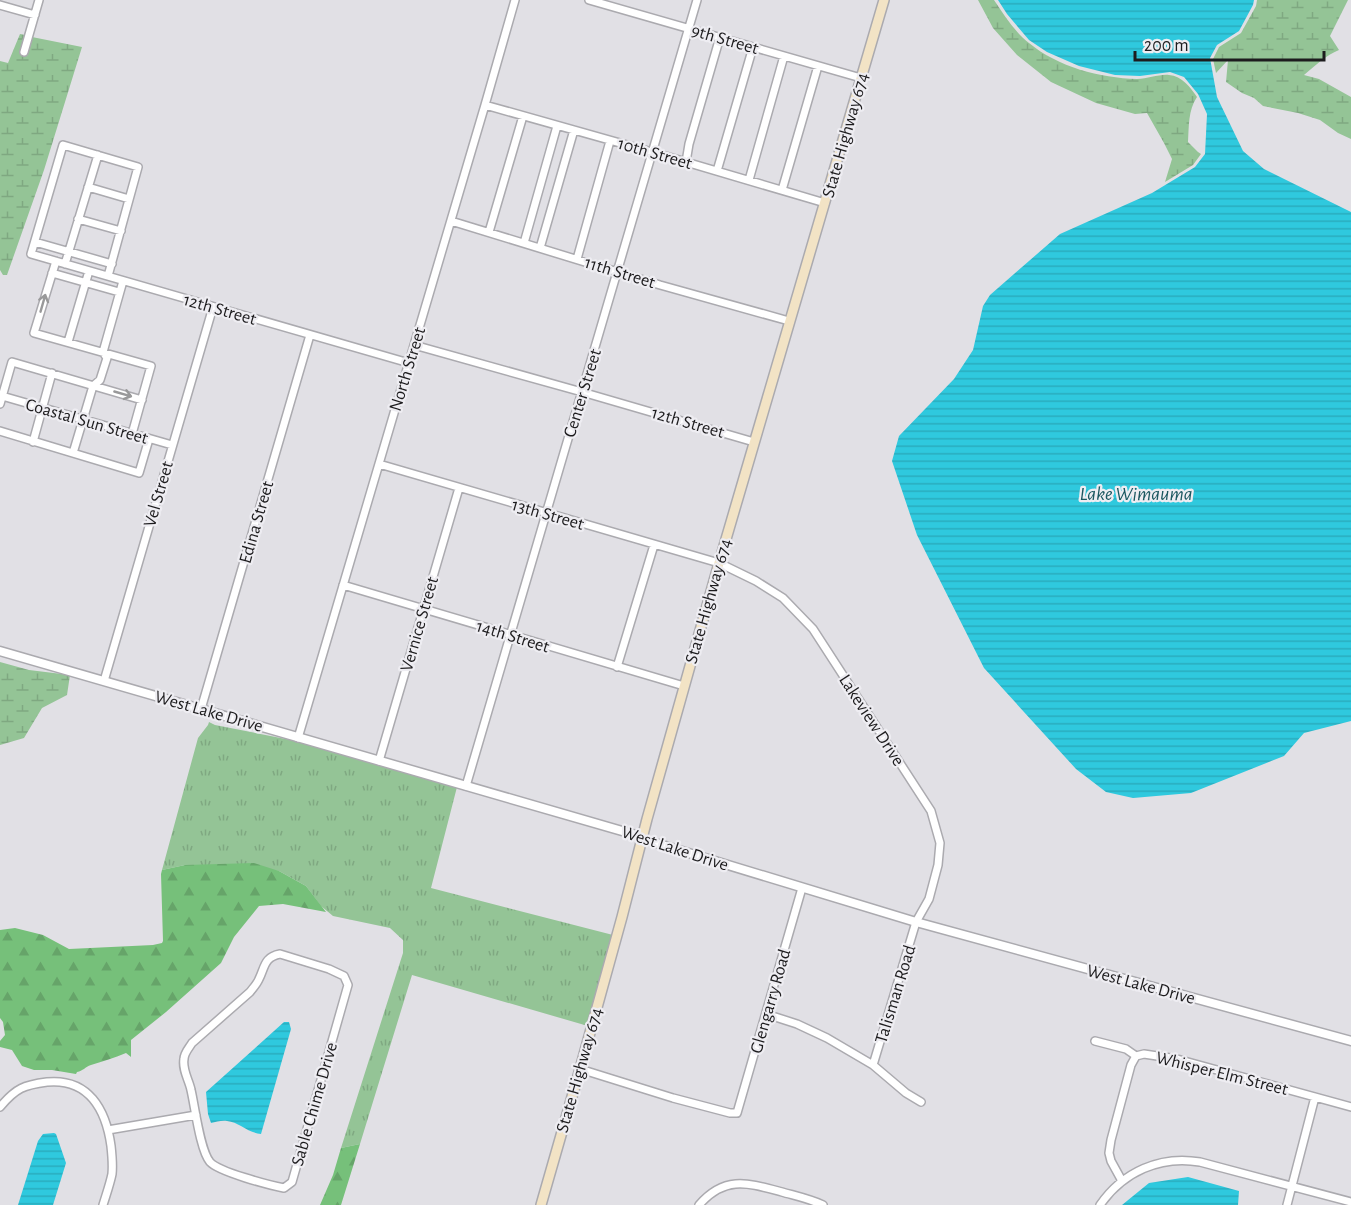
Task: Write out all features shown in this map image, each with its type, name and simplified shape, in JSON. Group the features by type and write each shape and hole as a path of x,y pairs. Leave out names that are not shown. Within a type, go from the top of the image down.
{"main road":[{"name":"State Highway 674","path":"541,1205 718,563 884,0"}],"street":[{"path":"24,52 39,0"},
{"name":"North Street","path":"298,738 515,0"},
{"name":"9th Street","path":"589,0 861,78"},
{"name":"Center Street","path":"466,786 697,0"},
{"path":"0,6 35,15"},
{"path":"686,162 689,144 720,38"},
{"path":"717,171 753,47"},
{"path":"749,180 784,56"},
{"path":"782,190 818,66"},
{"name":"10th Street","path":"485,105 825,203"},
{"path":"489,232 523,116"},
{"path":"524,243 557,126"},
{"path":"540,248 574,130"},
{"path":"577,259 610,141"},
{"path":"108,276 112,264 138,167 63,145 35,242 112,264"},
{"path":"65,264 98,155"},
{"path":"88,187 129,199"},
{"path":"78,219 121,231"},
{"name":"11th Street","path":"451,221 617,272 789,321"},
{"name":"12th Street","path":"35,242 31,254 409,363"},
{"path":"56,261 34,333 151,366 132,434"},
{"path":"68,342 89,271"},
{"path":"52,273 119,292"},
{"path":"73,453 93,386 100,380 107,358 103,352 123,281"},
{"name":"Vel Street","path":"104,681 213,307"},
{"name":"Edina Street","path":"201,709 310,335"},
{"name":"12th Street","path":"414,345 754,442"},
{"path":"1,400 12,362 142,400"},
{"path":"33,442 52,373"},
{"name":"Coastal Sun Street","path":"1,400 42,408 172,445"},
{"path":"0,431 139,473 149,438"},
{"name":"13th Street","path":"379,464 718,563"},
{"name":"Vernice Street","path":"379,761 459,488"},
{"path":"617,666 654,545"},
{"name":"Lakeview Drive","path":"718,563 783,597 813,629 931,811 940,843 938,865 928,899 916,922"},
{"name":"14th Street","path":"343,585 684,686"},
{"name":"West Lake Drive","path":"0,651 636,835 916,922 1351,1041"},
{"name":"Glengarry Road","path":"580,1069 673,1098 737,1113 802,888"},
{"name":"Talisman Road","path":"873,1065 916,922"},
{"name":"Sable Chime Drive","path":"280,954 344,976 348,985 292,1182 284,1188 220,1169 210,1162 205,1152 196,1115 191,1088 184,1070 185,1053 192,1043 258,983 268,959 280,954"},
{"path":"766,1014 797,1024 827,1038 873,1065 906,1093 921,1102"},
{"name":"Whisper Elm Street","path":"1095,1041 1126,1049 1137,1056 1148,1054 1178,1059 1351,1107"},
{"path":"1122,1181 1109,1153 1131,1065 1137,1056"},
{"path":"0,1107 9,1096 27,1085 55,1082 69,1084 79,1087 90,1095 98,1104 108,1130 113,1163 103,1205"},
{"path":"1287,1205 1315,1097"},
{"path":"108,1130 196,1115"},
{"path":"1100,1205 1122,1181 1152,1165 1169,1161 1200,1162 1351,1202"},
{"path":"711,1182 716,1190"},
{"path":"699,1205 716,1190 734,1184 749,1184 823,1205"}],"green space":[{"path":"978,0 994,0 1024,39 1066,65 1123,78 1137,79 1169,75 1182,80 1197,97 1190,113 1188,142 1201,154 1193,165 1165,182 1172,159 1147,113 1135,114 1096,103 1051,82 1017,55 993,28"},
{"path":"1257,0 1348,0 1330,36 1339,50 1304,75 1319,79 1351,97 1351,139 1320,120 1263,106 1254,98 1242,93 1226,82 1228,60 1216,73 1213,59 1219,47 1241,33"},
{"path":"20,34 25,35 20,54 27,56 32,37 82,47 44,170 7,275 3,275 0,270 0,61 8,63"},
{"path":"0,662 29,670 70,675 67,695 42,708 24,738 0,745"},
{"path":"209,722 301,742 457,787 431,888 613,935 588,1026 412,975 360,1144 341,1148 403,953 403,940 390,928 333,916 321,906 306,886 279,871 185,865 162,870 198,738"},
{"path":"254,863 279,871 306,886 326,912 283,904 259,906 234,937 221,963 131,1040 131,1057 126,1053 89,1066 76,1074 34,1070 22,1066 12,1050 0,1047 0,1041 5,1035 0,1018 0,930 15,928 43,935 69,949 162,943 162,870 185,865"},
{"path":"360,1144 341,1205 320,1205 333,1175 341,1148"}],"water":[{"name":"Lake Wimauma","path":"998,0 1254,0 1239,31 1217,45 1210,58 1217,97 1243,151 1264,169 1351,212 1351,721 1304,733 1284,756 1191,793 1133,798 1106,792 1076,769 984,668 917,535 892,461 899,436 954,379 973,350 983,306 990,295 1060,234 1152,193 1195,167 1205,154 1207,114 1198,94 1184,77 1170,72 1140,76 1115,75 1079,66 1047,52 1029,40"},
{"path":"284,1022 289,1022 291,1029 261,1134 236,1123 223,1121 211,1123 206,1092"},
{"path":"54,1133 66,1163 53,1205 18,1205 38,1141 43,1134"},
{"path":"1188,1177 1239,1191 1238,1205 1122,1205 1149,1183"}]}
